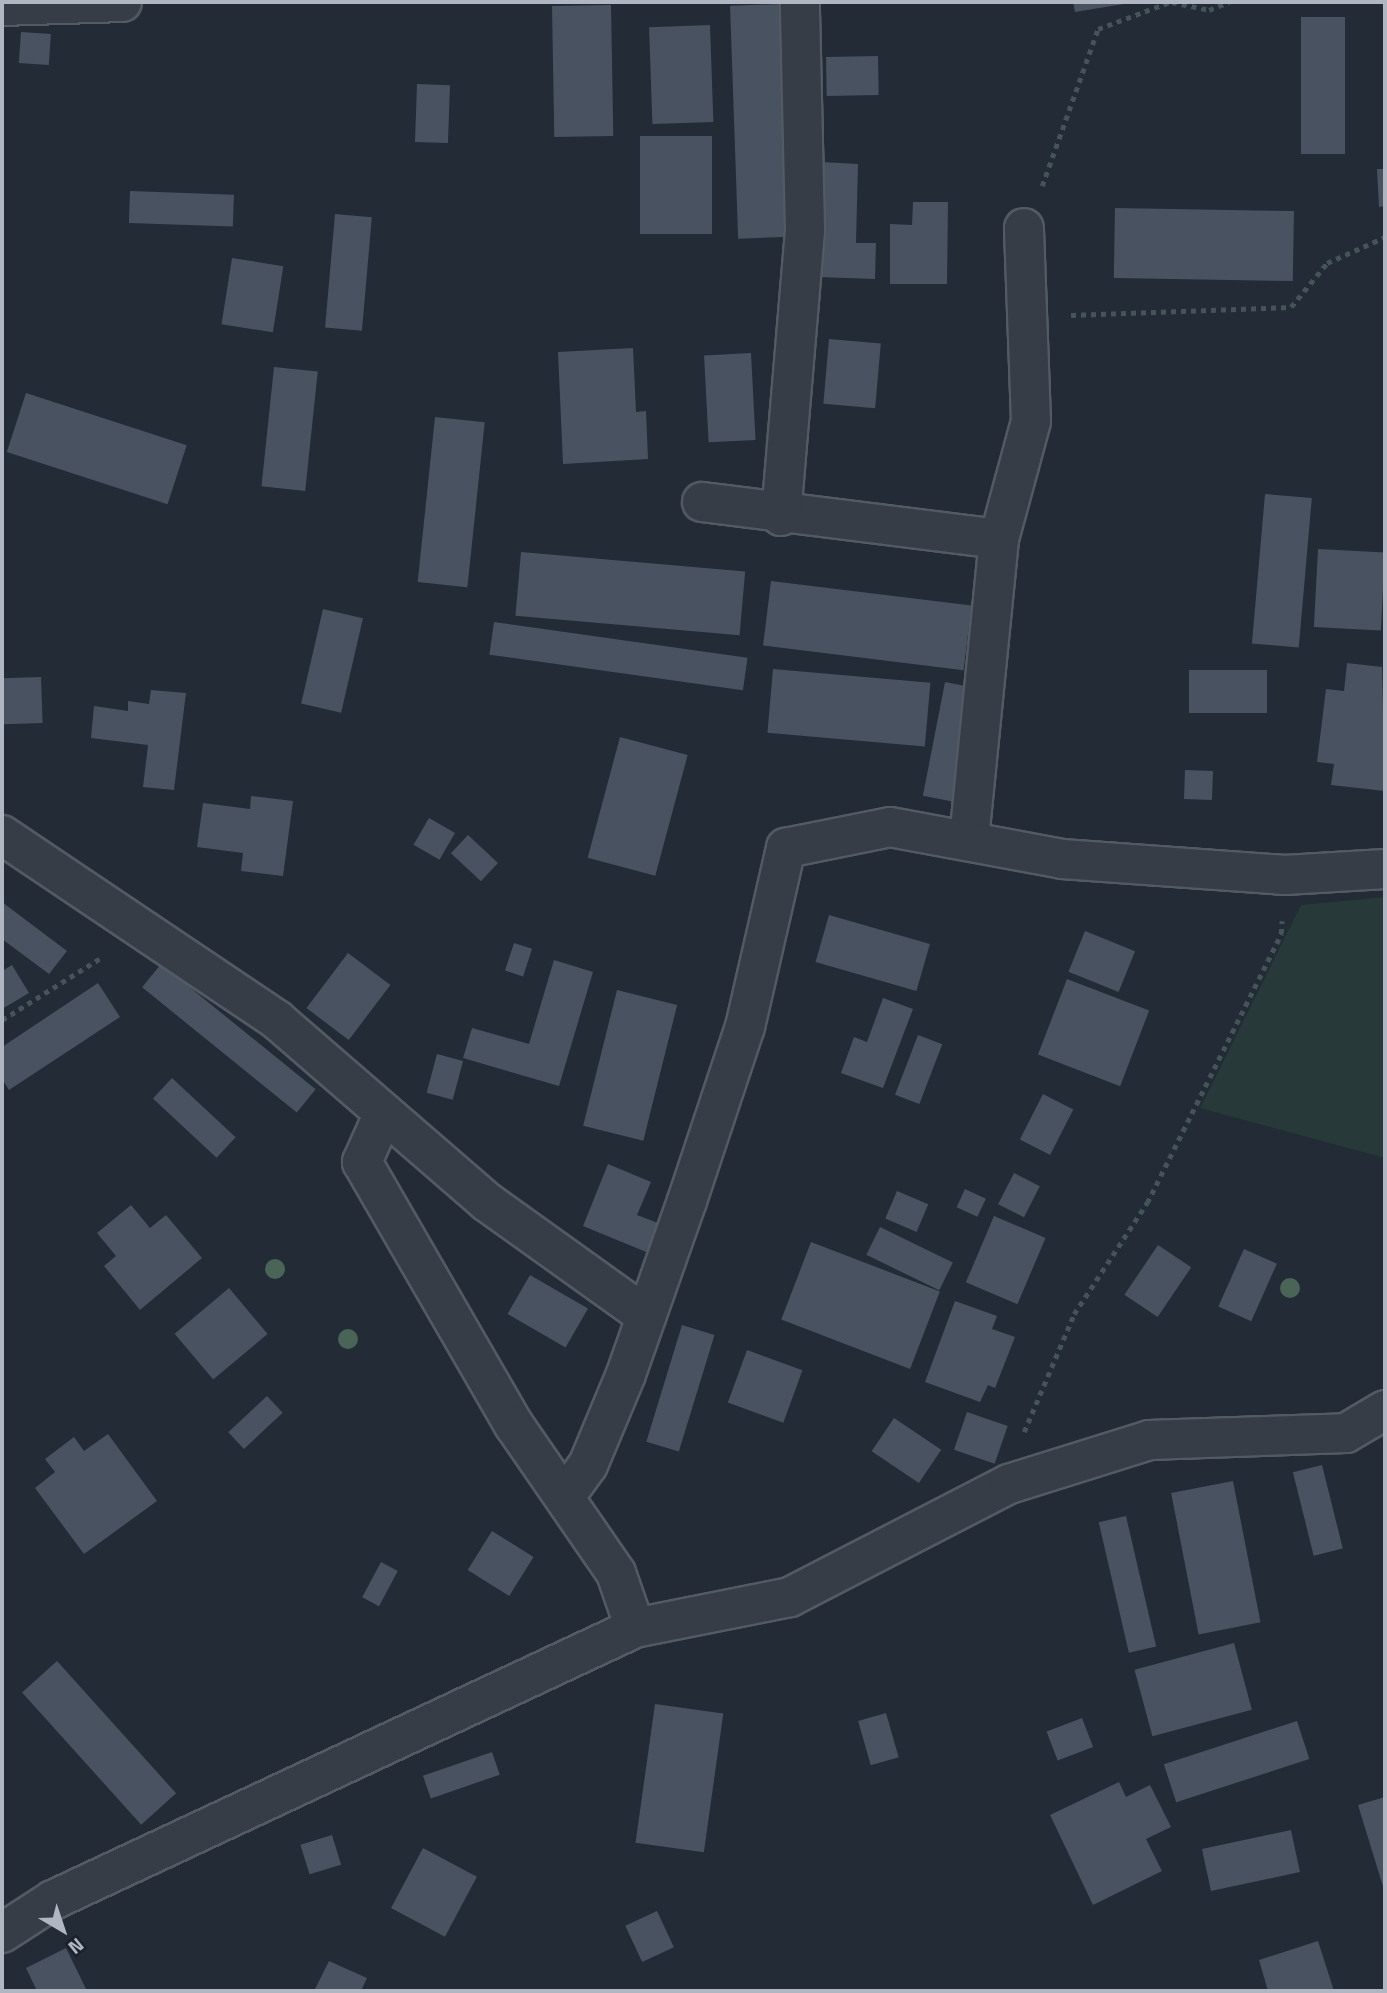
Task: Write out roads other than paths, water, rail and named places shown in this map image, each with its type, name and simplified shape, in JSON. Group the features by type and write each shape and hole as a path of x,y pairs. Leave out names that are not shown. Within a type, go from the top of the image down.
{"street":[{"path":"2,6 122,2"},
{"path":"781,516 805,230 800,2"},
{"path":"970,841 999,539 1031,421 1032,316 1024,228"},
{"path":"702,502 781,516 999,539"},
{"path":"566,1495 588,1465 646,1316 745,1027 786,848 890,827 1062,859 1285,875 1385,869"},
{"path":"2,835 130,918 277,1020 486,1202 646,1316"},
{"path":"384,1113 362,1161 514,1425 566,1495 616,1573 635,1628"},
{"path":"2,1933 53,1900 635,1628 790,1597 1009,1484 1149,1440 1346,1433 1385,1410"}]}
